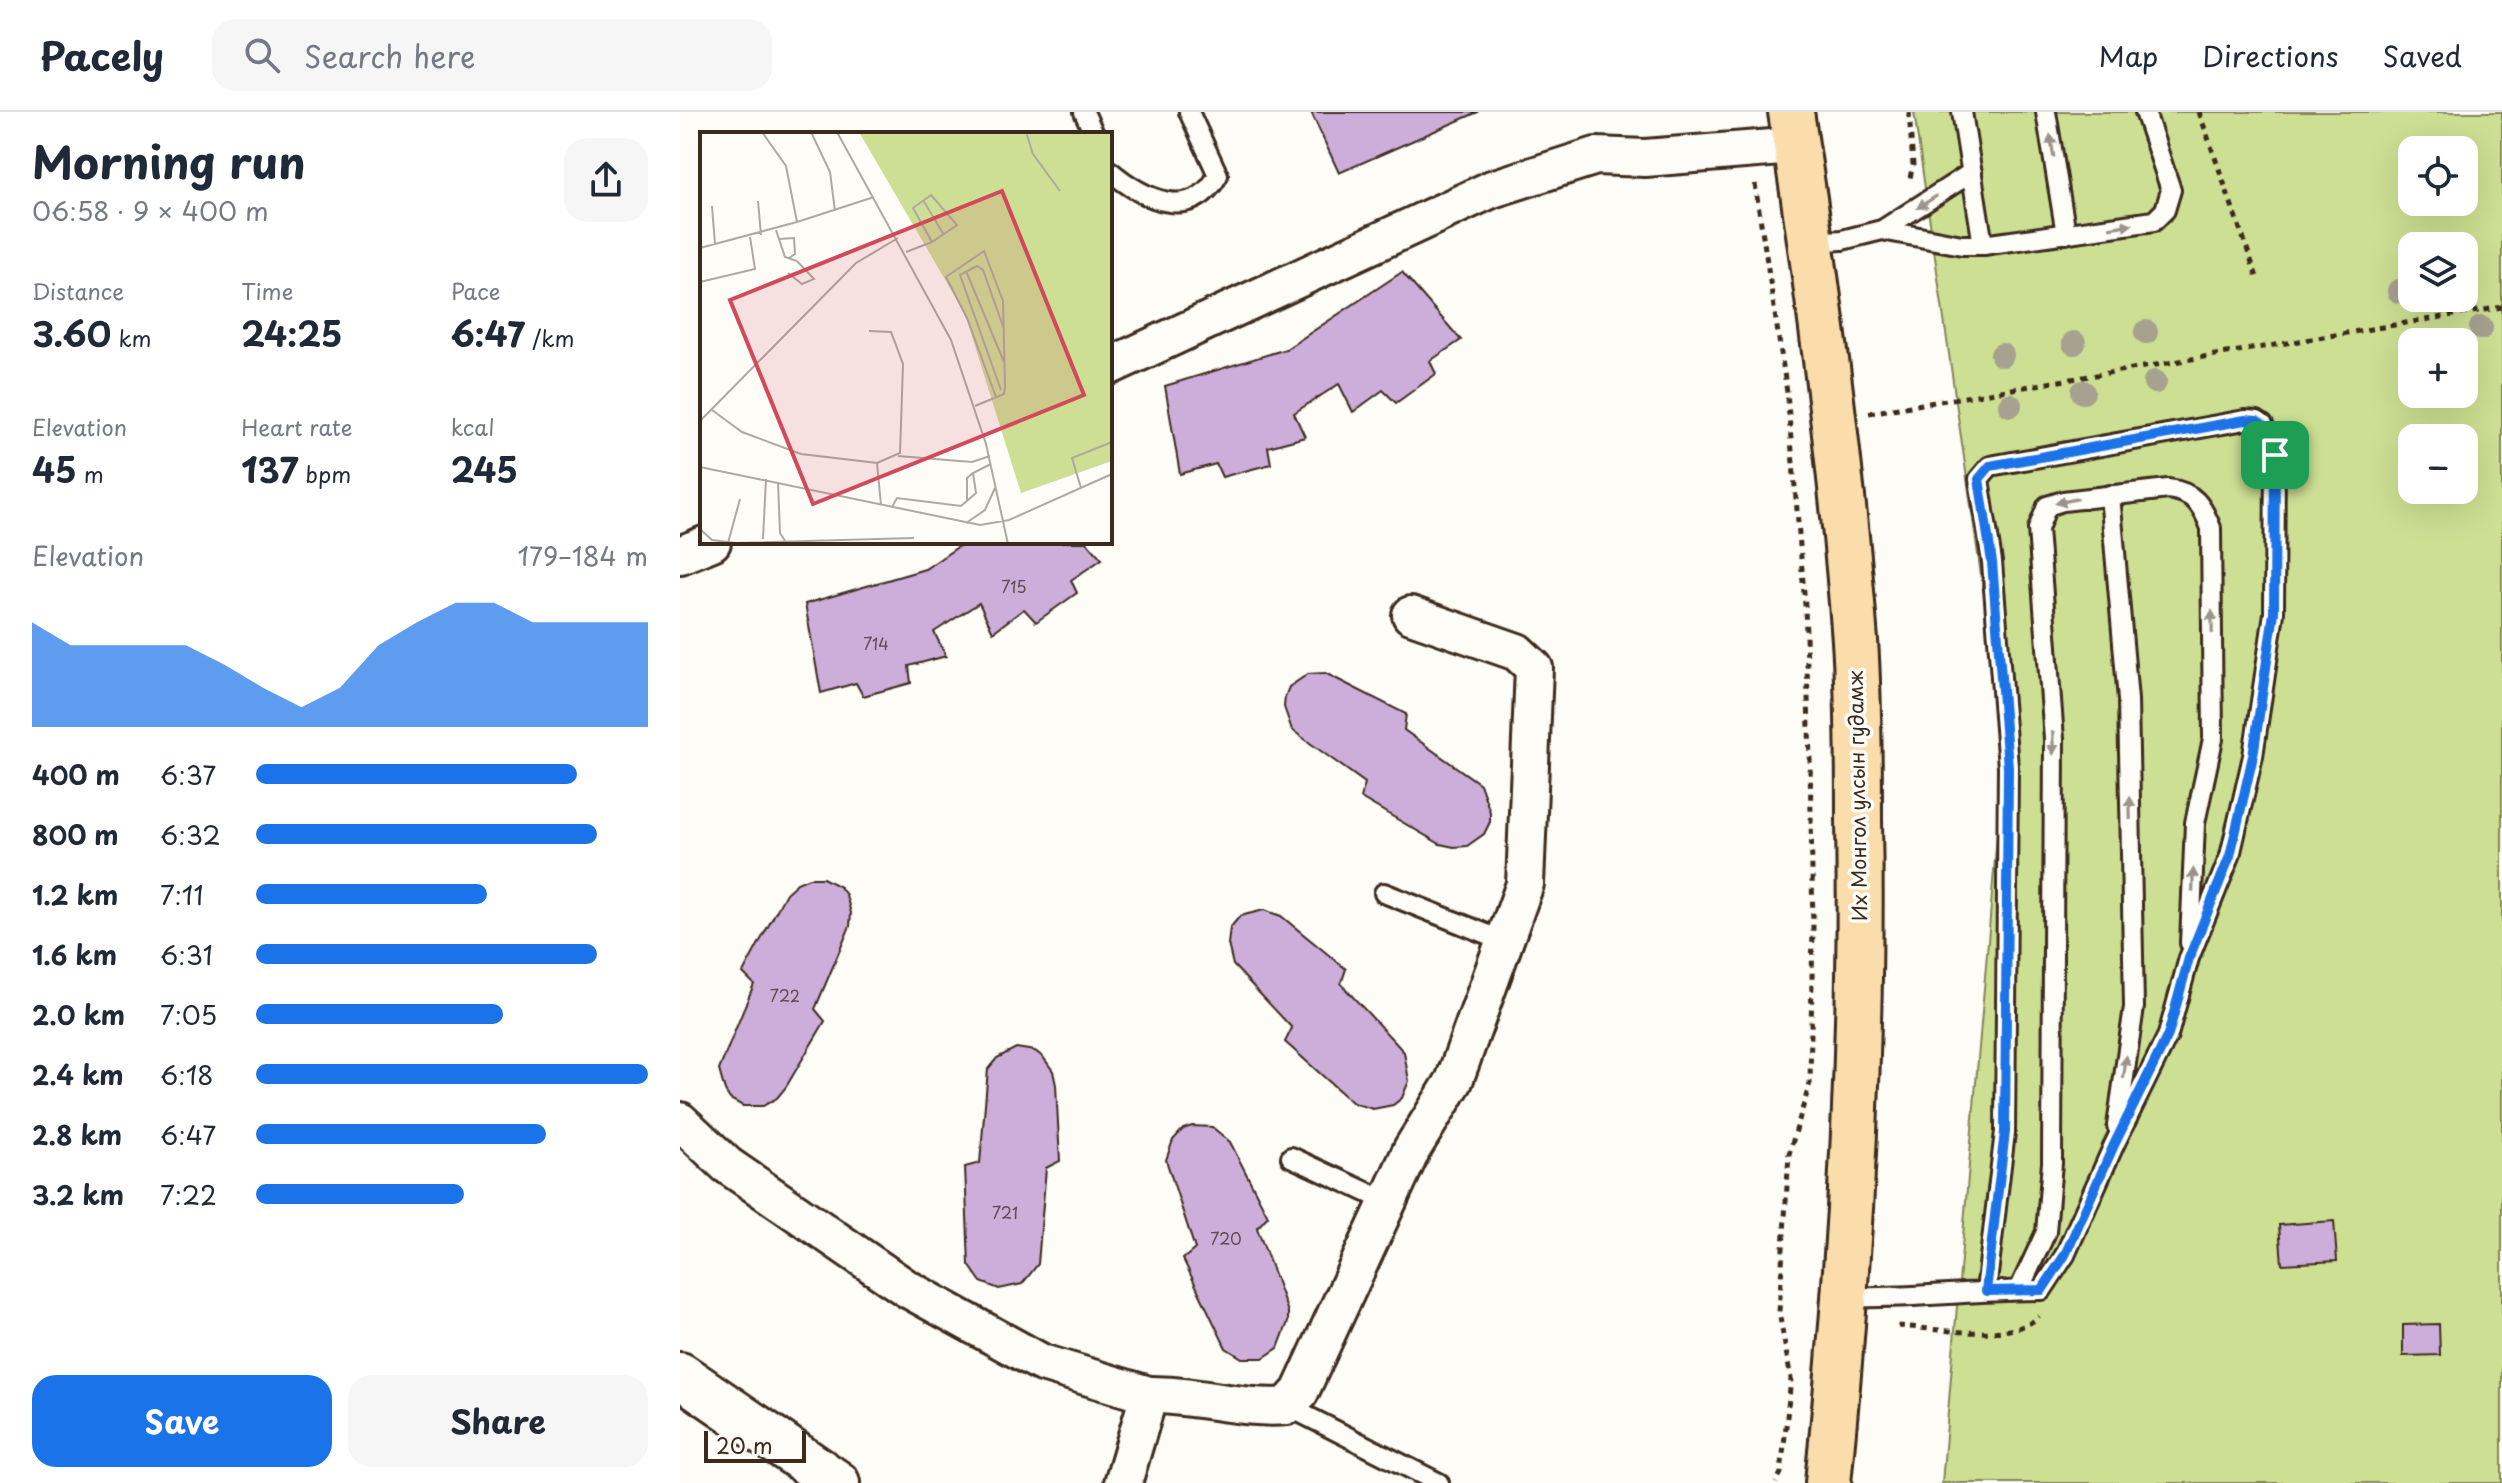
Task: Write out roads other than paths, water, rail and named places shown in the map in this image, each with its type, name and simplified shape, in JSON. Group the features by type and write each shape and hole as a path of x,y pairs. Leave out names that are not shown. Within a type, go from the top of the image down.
{"main road":[{"name":"Их Монгол улсын гудамж","path":"1793,129 1842,510 1855,642 1860,857 1859,1047 1845,1297 1828,1483"}],"street":[{"path":"1112,365 1492,189 1596,156 1645,158 1750,150 1793,129"},
{"path":"680,555 707,544"},
{"path":"680,1121 727,1165 906,1288 1042,1363 1149,1395 1178,1394 1266,1408 1287,1406 1300,1392 1412,1149 1454,1081 1525,884 1534,668 1517,652 1411,615"},
{"path":"680,1375 837,1483"},
{"path":"1123,1483 1149,1395"}],"lane":[{"path":"1084,112 1093,132"},
{"path":"1112,172 1147,196 1172,204 1193,200 1212,187 1218,175 1189,112"},
{"path":"1962,112 1983,245"},
{"path":"2046,112 2066,234"},
{"path":"1882,230 1962,245 1983,245 2154,221 2165,210 2171,190 2145,112"},
{"path":"1809,242 1842,240 1882,230 1972,172"},
{"path":"1845,1297 1885,1298 2042,1290 2065,1255 2168,1035 2189,958 2230,856 2253,756 2274,613 2275,455 2263,425 2257,421 2245,420 1990,466 1979,479 1992,562 2008,767 2005,1132 1986,1291"},
{"path":"2019,1290 2046,1232 2052,1163 2054,739 2038,529 2047,506 2063,501 2168,489 2185,491 2203,506 2211,528 2213,739 2195,823 2189,958"},
{"path":"2110,495 2128,700 2134,1007 2114,1145"},
{"path":"1384,893 1504,941"},
{"path":"1291,1157 1388,1202"},
{"path":"1287,1406 1439,1483"}]}
